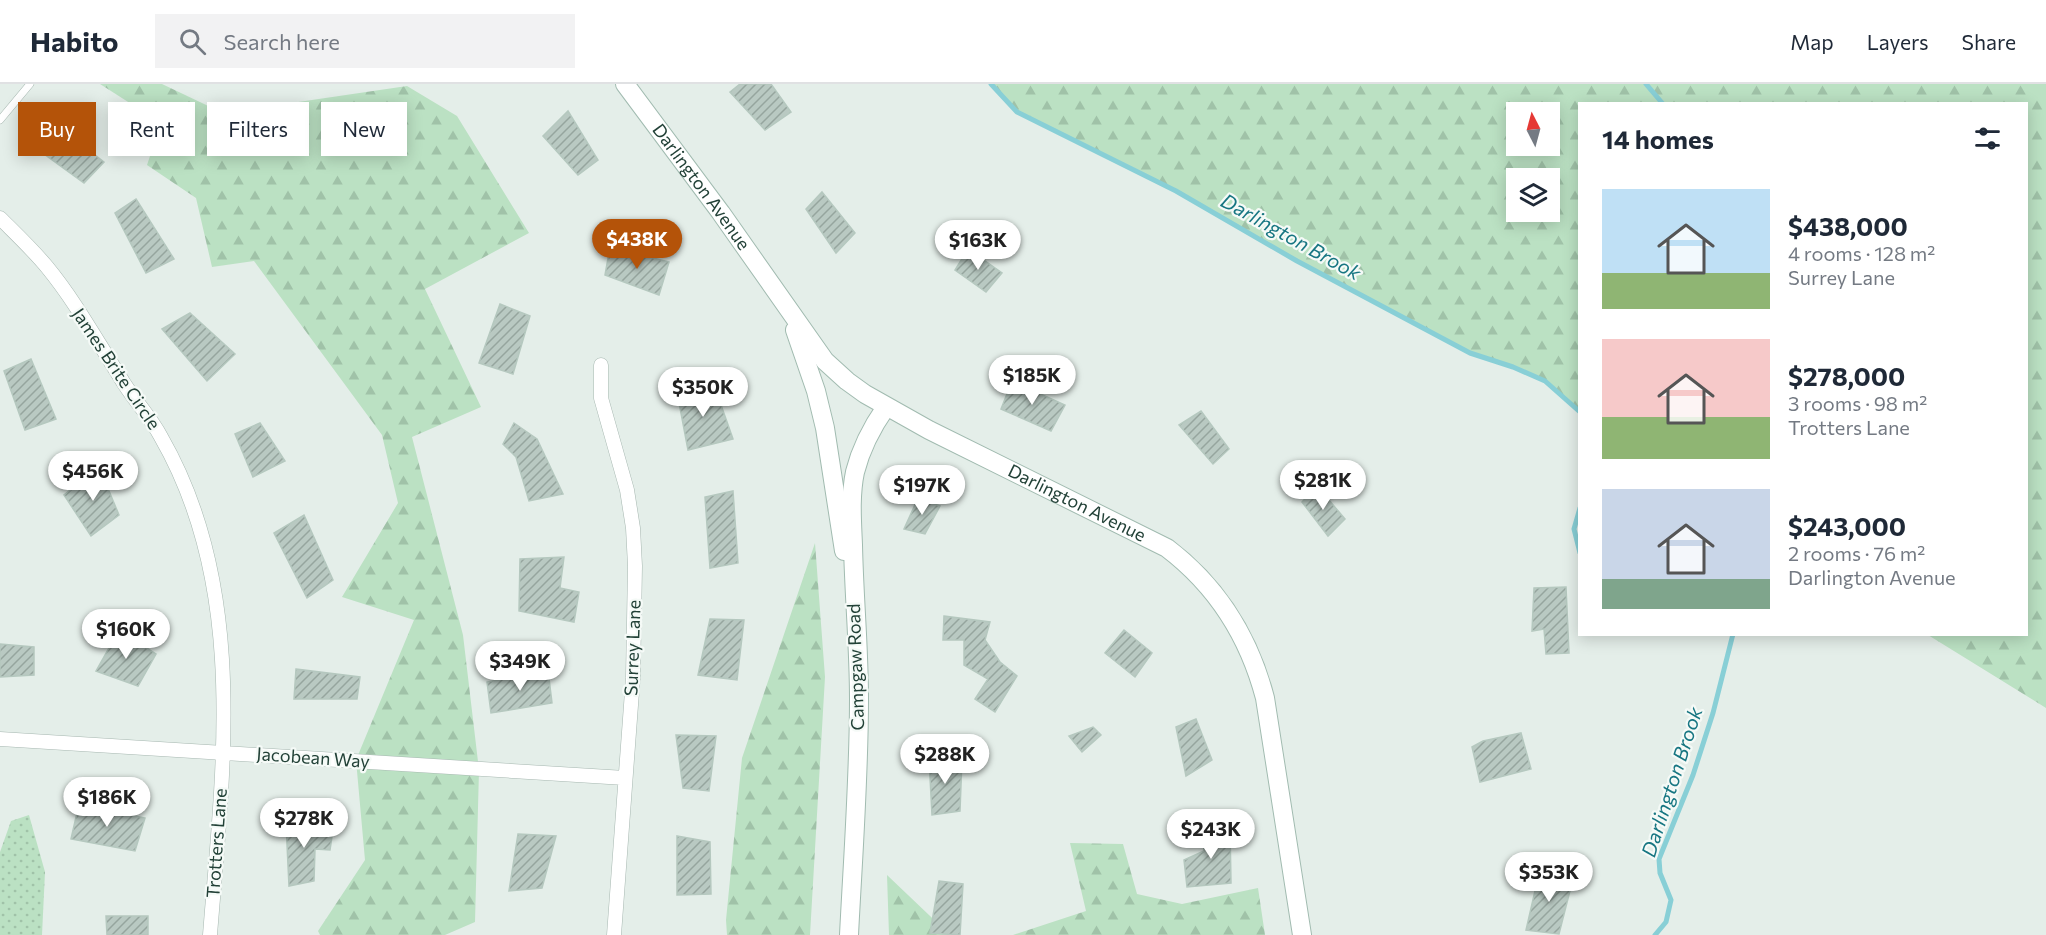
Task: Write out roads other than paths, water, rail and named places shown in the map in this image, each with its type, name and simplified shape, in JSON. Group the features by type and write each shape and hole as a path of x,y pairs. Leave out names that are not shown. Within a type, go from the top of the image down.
{"main road":[{"name":"Darlington Avenue","path":"625,84 721,213 825,361 865,394 886,407 1167,548 1189,564 1208,585 1231,616 1245,641 1266,698 1302,935"},
{"path":"786,306 816,391 825,428 837,515 854,603"},
{"name":"Campgaw Road","path":"849,935 859,736 859,660 854,603 852,501 860,454 872,427 886,407"}],"street":[{"name":"James Brite Circle","path":"0,218 48,268 82,317 131,396 161,435 181,477 210,565 218,610 223,656 224,752"},
{"name":"Surrey Lane","path":"602,365 601,398 627,490 633,528 635,566 633,678 614,935"},
{"name":"Jacobean Way","path":"0,739 625,778"},
{"name":"Trotters Lane","path":"210,935 224,752"}],"lane":[{"path":"0,120 30,84"}],"waterway":[{"name":"Darlington Brook","path":"991,84 1017,112 1176,191 1297,261 1470,353 1513,367 1545,381 1578,410"},
{"path":"1646,84 1661,102"},
{"name":"Darlington Brook","path":"1578,515 1574,529 1578,545"},
{"name":"Darlington Brook","path":"1655,935 1666,922 1671,900 1660,873 1659,859 1693,775 1713,713 1732,636"}]}
